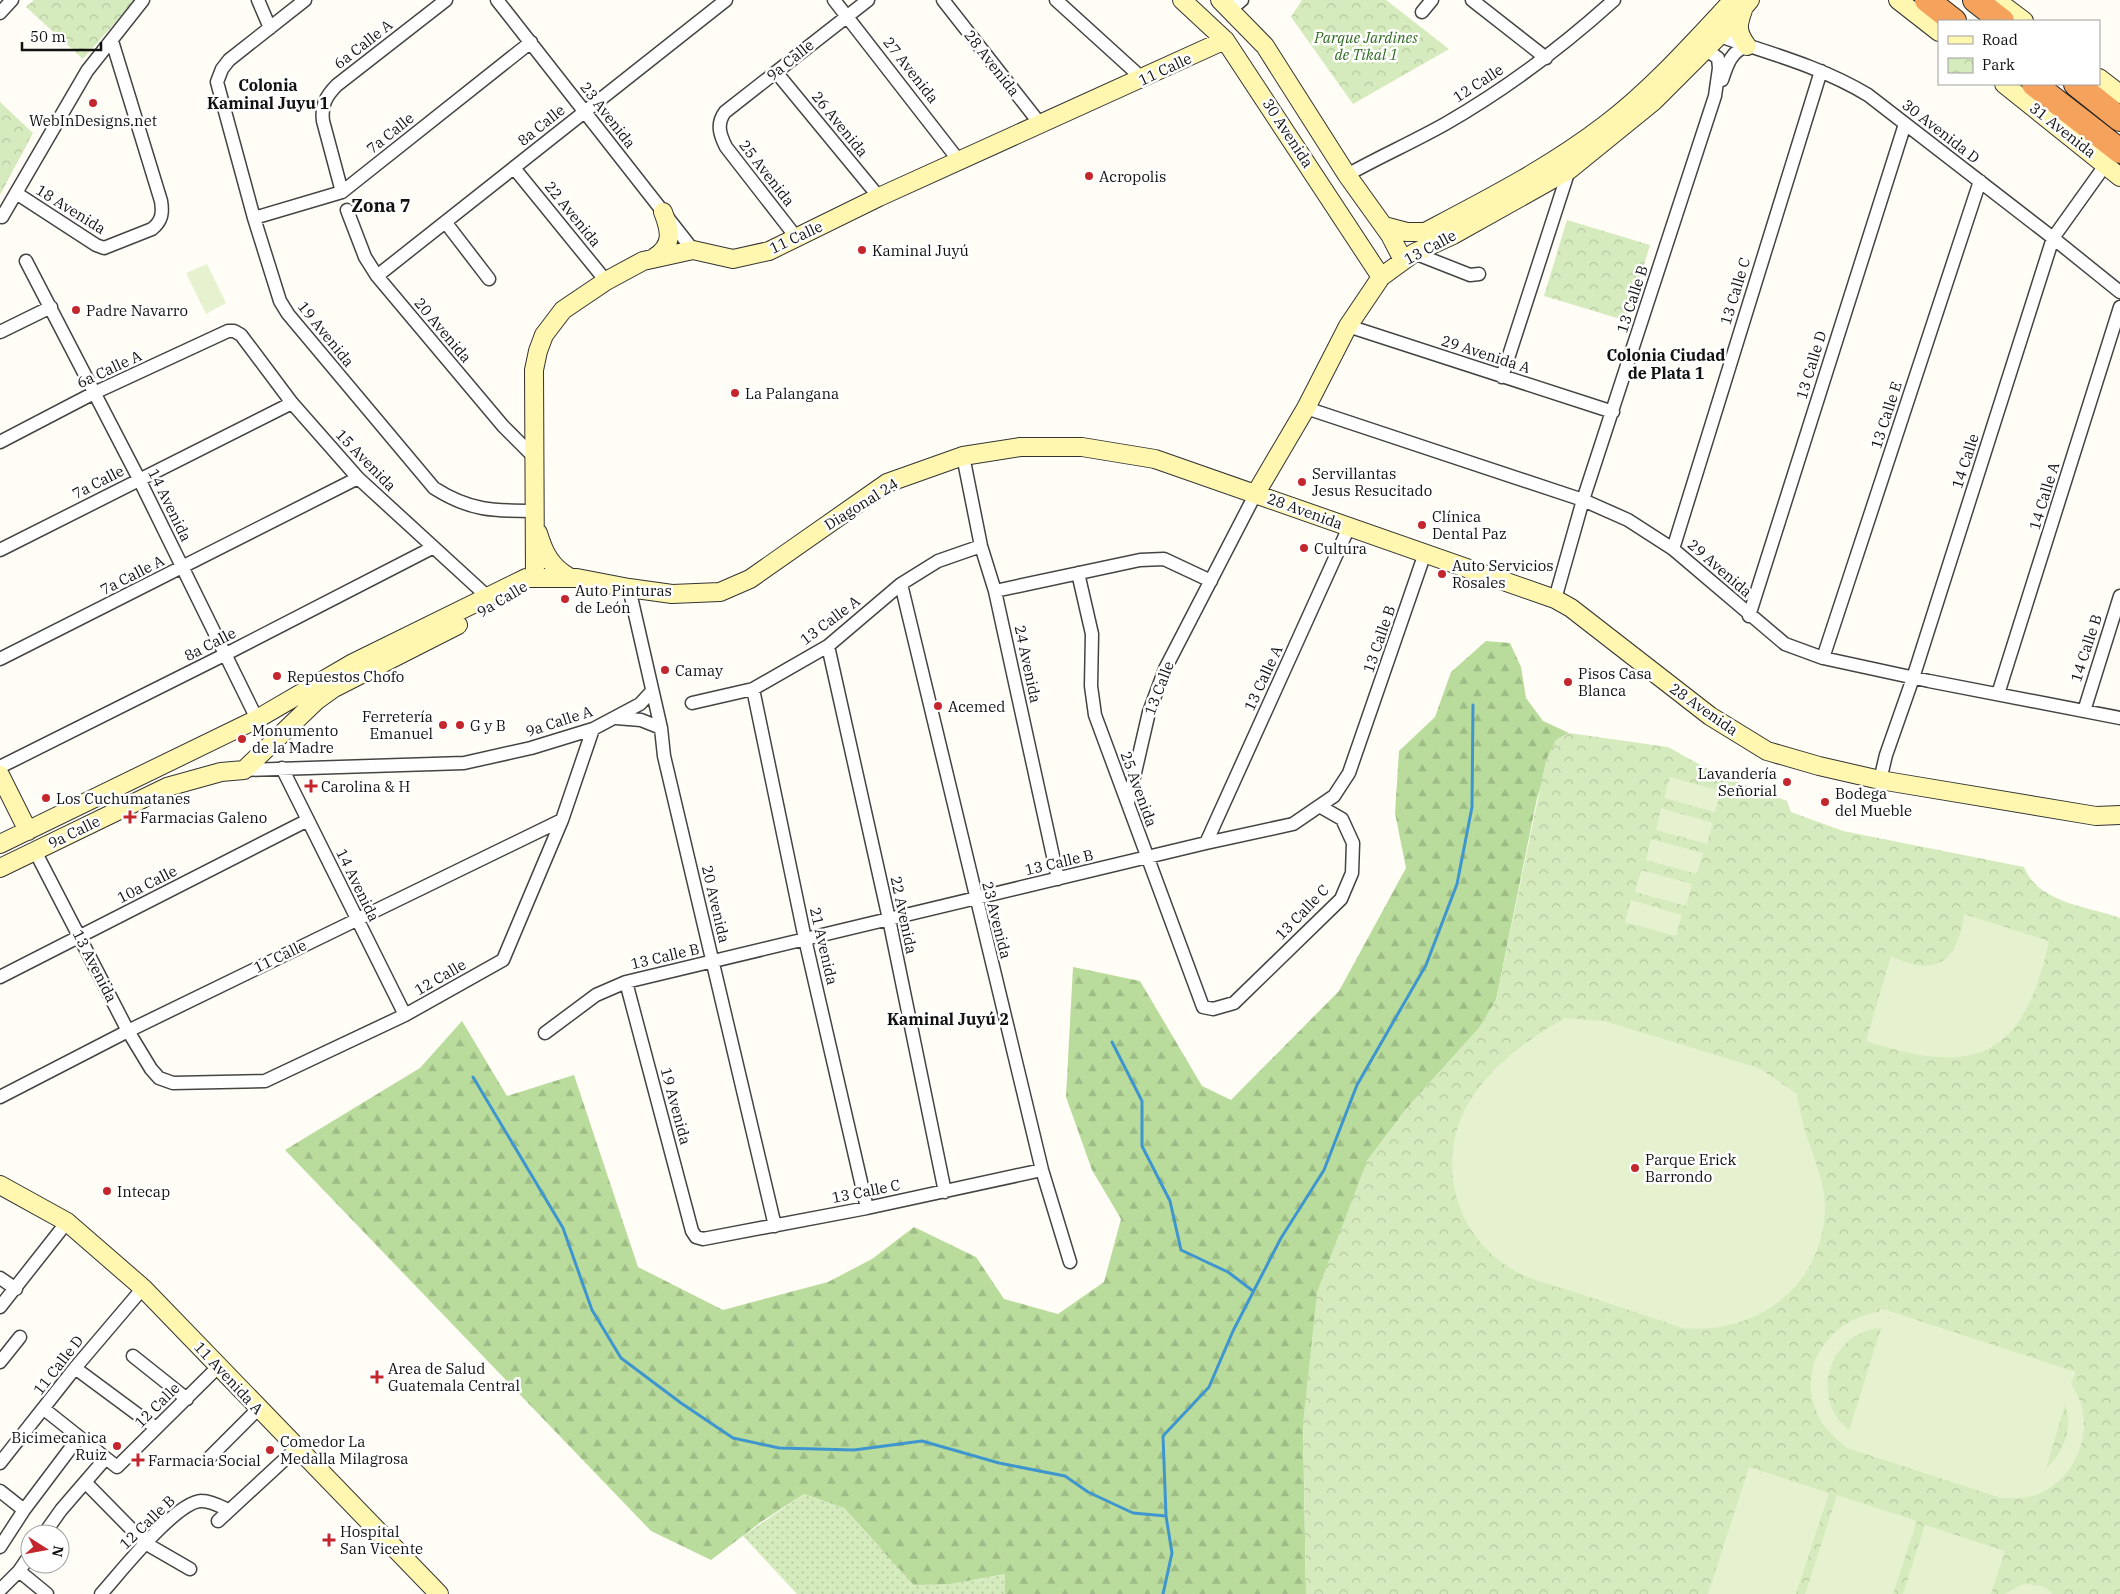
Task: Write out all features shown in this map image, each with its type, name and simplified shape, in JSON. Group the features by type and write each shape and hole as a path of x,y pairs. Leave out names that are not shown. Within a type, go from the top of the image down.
{"highway":[{"path":"1927,0 1953,20"},
{"path":"1975,0 2001,15"},
{"path":"2035,85 2113,157"},
{"path":"2077,85 2120,119"}],"street":[{"path":"0,13 12,0"},
{"path":"2,217 66,103 87,71 144,0"},
{"path":"258,0 270,28 305,0"},
{"name":"6a Calle A","path":"342,192 323,121 322,106 326,97 337,85 446,0"},
{"name":"23 Avenida","path":"497,0 693,250"},
{"name":"8a Calle","path":"377,276 726,0"},
{"name":"27 Avenida","path":"834,0 960,162"},
{"name":"9a Calle","path":"720,126 725,112 868,0"},
{"name":"28 Avenida","path":"943,0 1041,125"},
{"path":"1056,0 1143,79"},
{"name":"30 Avenida","path":"1182,0 1225,40 1381,277"},
{"path":"1422,12 1432,0"},
{"path":"1472,0 1546,58"},
{"name":"12 Calle","path":"1347,176 1446,123 1488,98 1546,58 1614,0"},
{"path":"1898,0 1938,31"},
{"path":"1742,2 1737,26 1739,35 1747,46"},
{"name":"13 Calle","path":"1128,803 1149,712 1165,669 1256,493 1306,408 1348,326 1381,277 1408,257 1569,170 1654,102 1719,36 1742,2"},
{"name":"13 Calle","path":"1387,230 1425,232 1526,179 1605,125 1742,2"},
{"name":"30 Avenida","path":"1231,3 1265,46 1347,176 1408,257"},
{"path":"2001,15 2020,20"},
{"name":"19 Avenida","path":"270,28 229,60 220,72 217,86 254,218 282,306 430,484 452,499 477,509 534,516"},
{"name":"30 Avenida D","path":"1719,36 1820,71 1842,80 1868,95 2120,292"},
{"name":"11 Calle","path":"535,578 533,380 535,360 549,328 562,310 606,281 655,257 693,250 733,259 769,251 879,197 1143,79 1225,40"},
{"name":"18 Avenida","path":"16,193 96,246 104,248 152,229 162,218 161,201 112,41"},
{"name":"7a Calle","path":"254,218 342,192 530,42"},
{"name":"13 Calle B","path":"1555,599 1583,500 1715,96 1733,54 1739,48 1747,46"},
{"name":"13 Calle B","path":"1706,49 1718,58 1719,68 1715,96"},
{"path":"1253,80 1263,83 1269,80 1274,61"},
{"name":"13 Calle C","path":"1672,549 1820,71"},
{"name":"26 Avenida","path":"776,72 879,197"},
{"path":"2100,79 2120,94"},
{"name":"31 Avenida","path":"2005,85 2113,157 2120,177"},
{"name":"13 Calle D","path":"1749,616 1905,124"},
{"name":"25 Avenida","path":"720,126 720,136 726,147 796,237"},
{"name":"14 Calle","path":"1880,780 1886,755 1913,678 2053,238 2113,157"},
{"name":"22 Avenida","path":"514,168 606,281"},
{"path":"1502,377 1569,170"},
{"name":"13 Calle E","path":"1823,658 1980,181"},
{"name":"20 Avenida","path":"347,210 365,257 377,276 502,426 534,457"},
{"path":"655,257 665,249 670,238 669,226 663,212"},
{"path":"446,222 489,279"},
{"path":"1387,230 1400,240 1412,242 1440,240"},
{"path":"1408,257 1470,275 1479,274"},
{"name":"14 Avenida","path":"26,261 139,479 257,719"},
{"path":"0,332 51,307"},
{"name":"14 Calle A","path":"1998,694 2120,307"},
{"name":"29 Avenida A","path":"1348,326 1613,412"},
{"name":"6a Calle A","path":"0,442 94,393 228,331 234,331"},
{"name":"15 Avenida","path":"234,331 241,335 292,403 358,478 488,598"},
{"name":"7a Calle","path":"0,550 292,403"},
{"name":"29 Avenida","path":"1306,408 1583,500 1628,520 1672,549 1749,616 1785,644 1823,658 1913,678 2120,718"},
{"name":"Diagonal 24","path":"535,578 569,577 672,594 720,592 758,574 887,483 963,456 1020,447 1082,447 1155,459 1256,493"},
{"name":"24 Avenida","path":"963,456 980,546 995,592 1058,879"},
{"name":"7a Calle A","path":"0,659 358,478"},
{"name":"28 Avenida","path":"1256,493 1555,599 1571,608 1710,716 1766,751 1880,780 2096,816 2120,815"},
{"name":"11 Calle","path":"534,516 542,548 558,571 569,577"},
{"name":"13 Calle A","path":"1206,843 1349,527"},
{"name":"13 Calle A","path":"692,703 753,689 828,646 901,584 938,561 980,546"},
{"name":"8a Calle","path":"0,767 432,548"},
{"name":"13 Calle B","path":"545,1033 596,995 626,982 1206,843 1293,824 1321,807 1334,796 1349,773 1425,554"},
{"path":"995,592 1140,560 1164,559 1211,581"},
{"name":"25 Avenida","path":"1078,573 1092,634 1091,686 1095,715 1128,803 1146,858 1203,1007"},
{"name":"9a Calle","path":"0,844 257,719 353,663 488,598 512,584 526,578 535,578"},
{"name":"9a Calle","path":"0,868 167,787 221,772 244,770 316,701 334,688 402,656 494,606 529,585 535,578"},
{"name":"23 Avenida","path":"901,584 975,899 1042,1170 1070,1262"},
{"name":"20 Avenida","path":"629,588 660,728 664,756 775,1226"},
{"name":"14 Calle B","path":"2084,711 2120,596"},
{"name":"22 Avenida","path":"828,646 889,920 944,1192"},
{"name":"21 Avenida","path":"753,689 805,940 867,1208"},
{"name":"9a Calle A","path":"244,770 464,763 531,748 593,729 640,704 652,691"},
{"name":"9a Calle A","path":"614,718 632,718 660,728"},
{"name":"12 Calle","path":"159,1078 173,1083 265,1081 405,1015 503,960 562,820 593,729"},
{"path":"212,741 209,751 211,764 221,772"},
{"name":"14 Avenida","path":"282,768 405,1015"},
{"path":"0,775 28,831"},
{"name":"13 Calle C","path":"1203,1007 1213,1009 1234,1002 1341,899 1352,873 1354,843 1342,819 1321,807"},
{"name":"28 Avenida","path":"2096,816 2120,826"},
{"name":"10a Calle","path":"0,977 308,820"},
{"name":"11 Calle","path":"0,1097 128,1030 562,820"},
{"name":"13 Avenida","path":"35,850 128,1030 151,1069 159,1078"},
{"name":"19 Avenida","path":"626,982 692,1231 696,1237"},
{"name":"13 Calle C","path":"696,1237 704,1239 775,1226 1042,1170"},
{"name":"11 Avenida A","path":"0,1185 67,1222 143,1288 439,1594"},
{"path":"0,1307 67,1222"},
{"path":"0,1278 16,1288"},
{"name":"11 Calle D","path":"0,1463 75,1368 143,1288"},
{"path":"0,1362 20,1337"},
{"path":"133,1356 187,1399"},
{"name":"12 Calle","path":"105,1459 117,1467 219,1366"},
{"path":"75,1368 156,1428"},
{"path":"208,1460 258,1408"},
{"path":"44,1409 105,1459 52,1524"},
{"path":"0,1547 24,1510 79,1437"},
{"path":"218,1521 297,1448"},
{"path":"85,1482 146,1543 190,1569"},
{"path":"0,1491 24,1510"},
{"name":"12 Calle B","path":"101,1594 146,1543 187,1506 196,1502 210,1502 228,1510"},
{"path":"0,1590 19,1571 47,1594"}],"green space":[{"path":"34,0 135,0 83,59 26,7"},
{"name":"Parque Jardines de Tikal 1","path":"1302,0 1386,0 1449,49 1353,104 1291,17"},
{"path":"0,102 33,133 0,195"},
{"path":"1567,220 1650,245 1627,321 1544,296"},
{"path":"207,264 226,303 206,314 186,273"},
{"path":"1486,641 1510,643 1521,667 1526,698 1543,721 1569,733 1556,740 1537,798 1496,1000 1480,1027 1407,1108 1367,1161 1303,1423 1306,1594 1005,1594 1005,1574 951,1584 914,1585 844,1508 804,1494 761,1522 711,1560 651,1531 285,1150 420,1068 462,1021 507,1096 574,1075 638,1267 723,1310 828,1282 872,1259 914,1227 976,1257 1004,1299 1058,1314 1104,1282 1121,1219 1092,1170 1066,1097 1073,967 1140,981 1202,1086 1231,1100 1339,991 1406,868 1395,813 1399,751 1435,717 1451,672"},
{"name":"Parque Erick Barrondo","path":"1569,733 1668,747 1717,774 1787,801 1791,812 1843,831 2024,867 2031,879 2052,896 2120,918 2120,1594 1306,1594 1303,1423 1317,1292 1367,1161 1407,1108 1480,1027 1496,1000 1546,760 1556,740"},
{"path":"1670,777 1721,791 1715,812 1664,798"},
{"path":"1661,808 1713,823 1707,844 1656,830"},
{"path":"1651,839 1703,853 1697,874 1646,860"},
{"path":"1641,870 1692,884 1686,906 1635,892"},
{"path":"1631,900 1682,915 1676,936 1625,922"},
{"path":"1964,914 2049,941 2038,980 2025,1011 2009,1034 1989,1048 1965,1056 1937,1057 1904,1052 1866,1041 1891,956 1921,965 1932,965 1942,961 1950,954 1956,944"},
{"name":"Parque Erick Barrondo","path":"1565,1018 1604,1021 1759,1068 1797,1094 1804,1127 1822,1184 1825,1204 1822,1233 1814,1258 1800,1280 1782,1299 1761,1313 1737,1323 1711,1328 1683,1328 1529,1278 1504,1264 1485,1248 1471,1229 1460,1208 1454,1185 1452,1161 1455,1138 1463,1115 1475,1093 1504,1060 1540,1033"},
{"path":"1880,1308 2076,1372 2071,1383 2081,1404 2084,1432 2081,1446 2069,1470 2048,1489 2036,1495 2023,1498 2001,1498 1847,1448 1826,1428 1817,1413 1812,1395 1811,1378 1815,1362 1822,1347 1833,1334 1846,1324 1862,1316 1879,1312","holes":["1881,1329 1849,1430 1837,1417 1830,1401 1828,1384 1830,1368 1838,1353 1849,1341 1863,1332","2065,1405 2068,1423 2065,1440 2058,1455 2046,1469"]},
{"path":"1749,1467 1829,1493 1796,1594 1708,1594"},
{"path":"804,1494 844,1508 880,1548 951,1584 1006,1574 1005,1594 797,1594 743,1536"},
{"path":"1837,1495 1917,1521 1893,1594 1805,1594"},
{"path":"1925,1525 2005,1551 1991,1594 1903,1594"},
{"path":"2023,1584 2043,1586 2053,1594 2005,1594"}],"waterway":[{"path":"1163,1594 1172,1553 1166,1516 1163,1436 1209,1387 1233,1331 1281,1238 1324,1170 1357,1085 1426,965 1457,884 1472,807 1473,705"},
{"path":"1112,1042 1142,1101 1142,1146 1170,1201 1181,1250 1228,1272 1253,1291"},
{"path":"473,1077 563,1228 592,1310 621,1358 681,1403 733,1438 779,1448 854,1450 922,1441 999,1463 1065,1476 1088,1492 1133,1513 1166,1516"}],"place":[{"name":"WebInDesigns.net","path":"93,103"},
{"name":"Acropolis","path":"1089,176"},
{"name":"Kaminal Juyú","path":"862,250"},
{"name":"Padre Navarro","path":"76,310"},
{"name":"La Palangana","path":"735,393"},
{"name":"Servillantas Jesus Resucitado","path":"1302,482"},
{"name":"Clínica Dental Paz","path":"1422,525"},
{"name":"Cultura","path":"1304,548"},
{"name":"Auto Servicios Rosales","path":"1442,574"},
{"name":"Auto Pinturas de León","path":"565,599"},
{"name":"Camay","path":"665,670"},
{"name":"Repuestos Chofo","path":"277,676"},
{"name":"Pisos Casa Blanca","path":"1568,682"},
{"name":"Acemed","path":"938,706"},
{"name":"Ferretería Emanuel","path":"443,725"},
{"name":"G y B","path":"460,725"},
{"name":"Monumento de la Madre","path":"242,739"},
{"name":"Lavandería Señorial","path":"1787,782"},
{"name":"Carolina & H","path":"311,786"},
{"name":"Los Cuchumatanes","path":"46,798"},
{"name":"Bodega del Mueble","path":"1825,802"},
{"name":"Farmacias Galeno","path":"130,817"},
{"name":"Parque Erick Barrondo","path":"1635,1168"},
{"name":"Intecap","path":"107,1191"},
{"name":"Area de Salud Guatemala Central","path":"377,1377"},
{"name":"Bicimecanica Ruiz","path":"117,1446"},
{"name":"Comedor La Medalla Milagrosa","path":"270,1450"},
{"name":"Farmacia Social","path":"138,1460"},
{"name":"Hospital San Vicente","path":"329,1540"}],"district":[{"name":"Colonia Kaminal Juyu 1","path":"268,94"},
{"name":"Zona 7","path":"381,205"},
{"name":"Colonia Ciudad de Plata 1","path":"1666,364"},
{"name":"Kaminal Juyú 2","path":"948,1019"}]}
